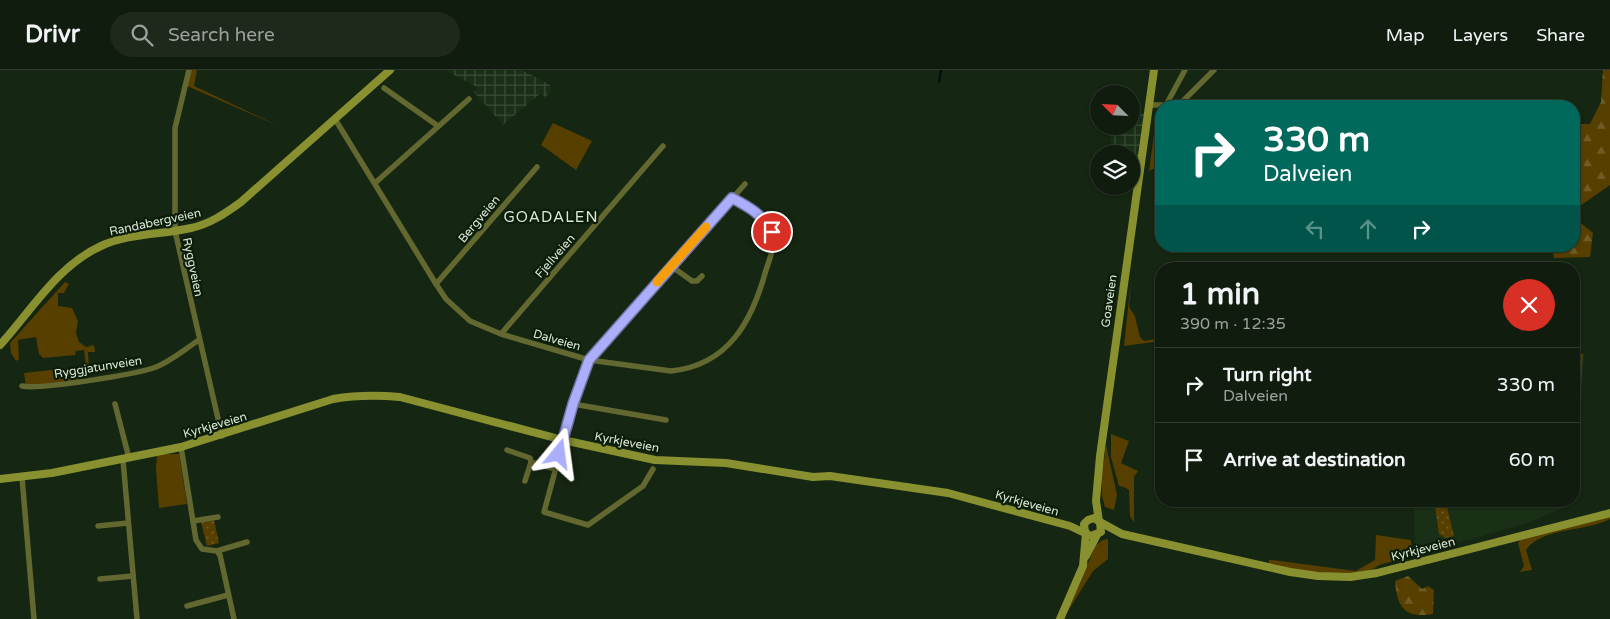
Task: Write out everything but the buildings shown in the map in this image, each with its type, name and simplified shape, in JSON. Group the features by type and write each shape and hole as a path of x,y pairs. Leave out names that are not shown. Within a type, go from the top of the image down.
{"main road":[{"name":"Randabergveien","path":"0,345 56,279 91,251 128,237 175,231 203,224 224,215 390,70"},
{"name":"Goaveien","path":"1085,558 1085,533 1087,521 1096,500 1107,403 1154,70"},
{"name":"Kyrkjeveien","path":"0,479 126,459 181,447 222,436 334,399 350,396 384,395 433,404 563,440 655,460 726,463 813,477 830,476 940,492 1070,526 1085,533"},
{"name":"Goaveien","path":"1060,619 1077,582 1085,558 1102,529 1096,500"},
{"name":"Kyrkjeveien","path":"1098,535 1122,534 1290,572 1318,576 1350,576 1378,573 1610,513"},
{"path":"1087,521 1094,518 1100,522"},
{"name":"Kyrkjeveien","path":"1070,526 1087,521"},
{"name":"Kyrkjeveien","path":"1100,522 1122,534"},
{"path":"1085,533 1091,536 1098,535"}],"street":[{"name":"Ryggveien","path":"189,70 175,128 175,231 222,436"},
{"path":"1169,100 1185,70"},
{"path":"1182,100 1214,70"},
{"path":"384,88 438,126"},
{"path":"374,183 469,98"},
{"path":"1149,105 1155,105"},
{"name":"Dalveien","path":"335,119 436,284 459,312 470,321 501,334 589,360 671,371 684,370 711,359 736,337 756,305 773,244 772,232 766,220 756,211 732,198"},
{"name":"Fjellveien","path":"501,334 663,146"},
{"name":"Bergveien","path":"436,284 537,167"},
{"path":"654,469 643,486 588,526 544,512 573,404 589,360 745,184"},
{"path":"671,266 692,281 697,281 702,276"},
{"name":"Ryggjatunveien","path":"22,386 46,385 137,373 158,366 199,340"},
{"path":"115,404 126,459 128,523 137,619"},
{"path":"573,404 666,420"},
{"path":"181,447 199,546 217,550 247,542"},
{"path":"507,450 526,455 530,458 531,462 524,481"},
{"path":"531,462 555,469"},
{"path":"22,477 34,619"},
{"path":"193,521 218,517"},
{"path":"98,526 128,523"},
{"path":"217,550 234,619"},
{"path":"100,579 133,576"},
{"path":"186,606 228,596"}],"shaded area":[{"path":"445,70 522,70 550,85 551,92 545,97 541,93 503,125 474,92 478,89 475,86"},
{"path":"1140,112 1145,114 1140,148 1140,145 1112,145 1110,135 1140,135"},
{"path":"1580,354 1584,354 1580,430"},
{"path":"1414,507 1565,507 1530,522 1473,539 1415,550"}],"green space":[{"path":"191,70 197,70 194,86 279,126 187,86"},
{"path":"1603,70 1610,70 1610,185 1580,206 1580,124 1590,124 1601,102"},
{"path":"553,123 592,141 576,170 541,145"},
{"path":"1155,127 1155,168 1149,171"},
{"path":"1580,222 1593,233 1590,257 1554,258 1553,252 1580,252"},
{"path":"1131,279 1129,307 1135,316 1140,337 1144,341 1155,339 1155,342 1124,346"},
{"path":"65,282 69,284 64,293 58,293 58,306 72,308 78,321 76,333 79,342 86,347 94,345 95,352 88,352 89,369 97,369 94,373 87,374 81,370 86,368 84,350 76,351 75,355 43,358 39,354 36,337 18,340 19,359 16,361 11,353 10,343"},
{"path":"1580,354 1583,354 1580,399"},
{"path":"77,367 79,381 26,387 24,373"},
{"path":"1111,434 1129,441 1121,463 1138,471 1134,477 1134,522 1130,516 1129,490 1119,486 1111,457"},
{"path":"1106,445 1117,495 1114,510 1105,507 1102,496 1102,475"},
{"path":"157,454 179,454 187,504 159,508 156,469"},
{"path":"1435,507 1447,507 1454,536 1445,538 1439,534"},
{"path":"1610,515 1610,519 1600,523 1542,537 1526,550 1532,570 1520,572 1524,566 1518,543 1522,538"},
{"path":"214,520 219,543 207,546 201,522"},
{"path":"1376,535 1411,540 1412,557 1382,564 1367,571 1341,575 1317,574 1269,564 1269,560 1272,560 1356,571 1375,560"},
{"path":"1108,539 1108,559 1093,571 1063,619 1096,545"},
{"path":"1408,576 1422,589 1428,586 1434,590 1433,614 1415,614 1404,609 1400,604 1395,581"}],"waterway":[{"path":"939,82 941,70"}],"slow traffic":[{"path":"657,282 706,227"}],"district":[{"name":"GOADALEN","path":"551,217"}],"route":[{"path":"559,454 573,404 589,360 732,198 756,211 766,220 772,232"}]}
